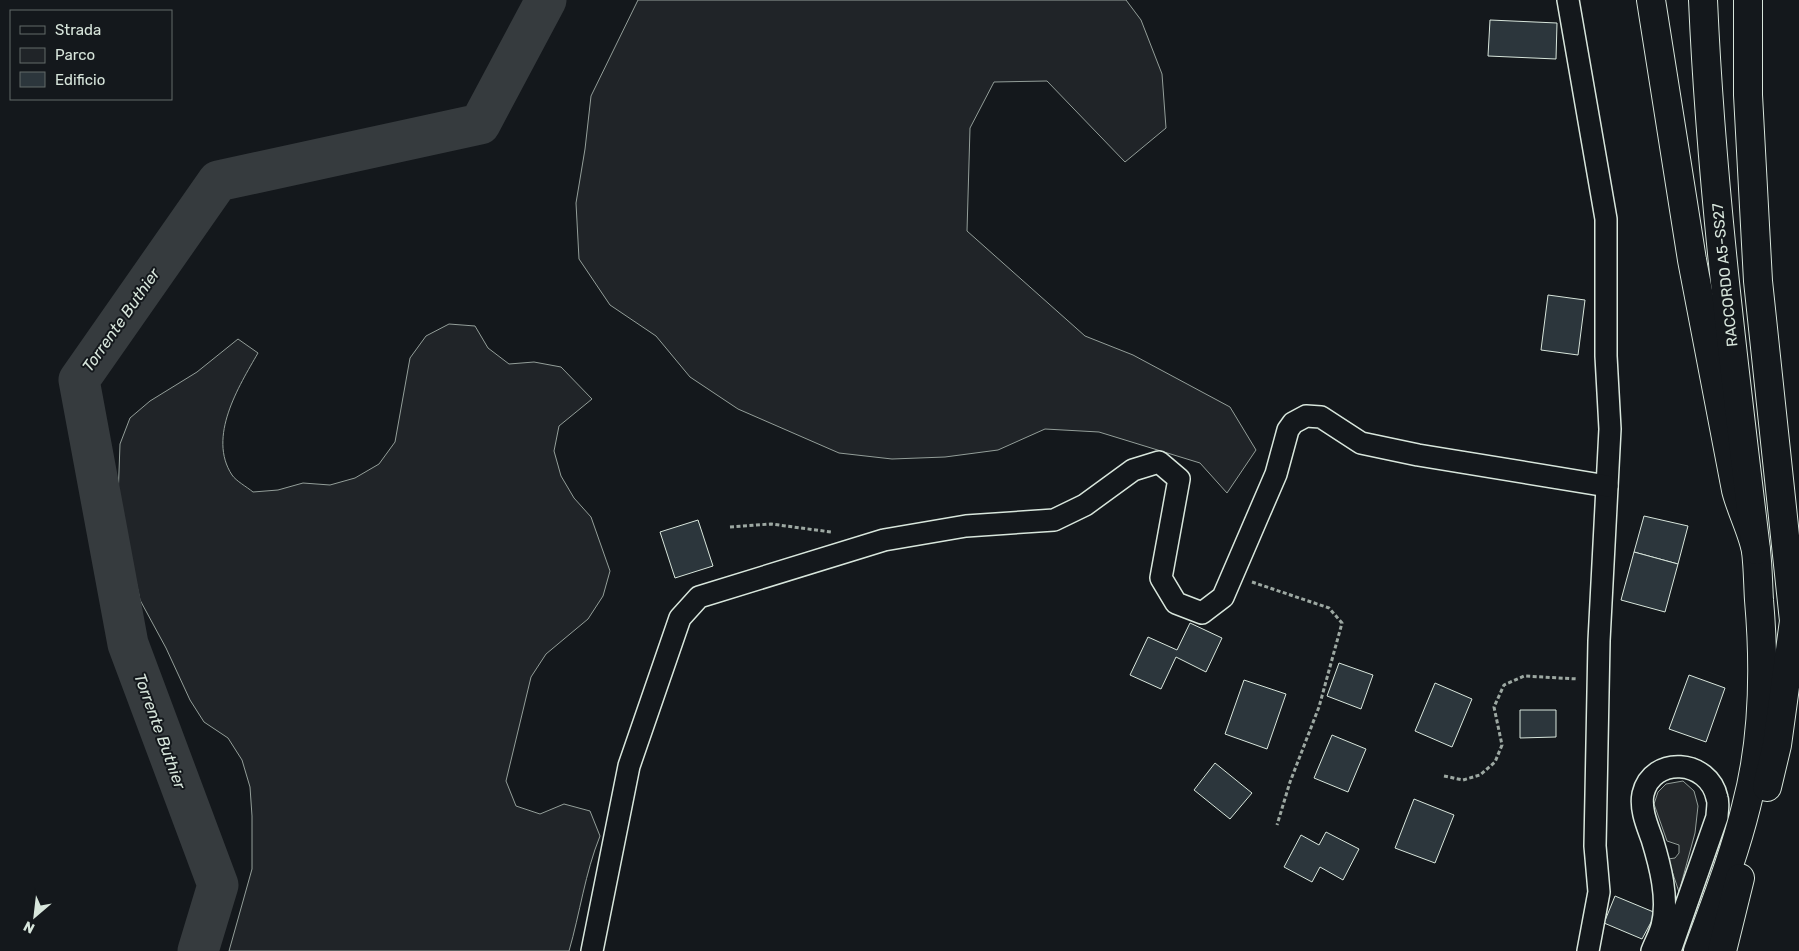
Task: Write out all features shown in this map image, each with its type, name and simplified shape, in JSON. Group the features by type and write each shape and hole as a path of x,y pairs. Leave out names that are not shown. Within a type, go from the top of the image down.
{"main road":[{"path":"1651,0 1692,260 1736,490 1741,512 1756,550 1761,625 1761,706 1755,766 1747,806 1733,853 1698,951"},
{"name":"RACCORDO A5-SS27","path":"1703,0 1706,74 1725,289 1756,550"},
{"path":"1733,853 1754,832 1763,804 1777,745 1794,621 1758,281 1748,95 1748,0"},
{"path":"1722,951 1740,877 1733,853"}],"street":[{"path":"1568,0 1606,219 1606,356 1610,429 1601,566 1595,846 1599,892 1588,951"},
{"path":"592,951 629,766 680,618 699,597 884,540 966,526 1054,520 1085,505 1133,470 1159,462 1179,479 1161,578 1176,603 1202,613 1223,597 1276,474 1288,430 1293,423 1306,416 1321,417 1362,443 1418,455 1607,486"},
{"path":"1652,951 1662,925 1664,896 1655,850 1642,809 1643,794 1650,779 1658,772 1671,766 1685,766 1701,772 1710,783 1717,798 1717,817 1670,951"}],"path":[{"path":"730,527 771,524 837,533"},
{"path":"1232,575 1329,608 1342,623 1319,707 1290,782 1276,825"},
{"path":"1444,776 1463,780 1480,775 1495,762 1502,745 1494,707 1504,686 1524,676 1553,676 1599,680"}],"green space":[{"path":"638,0 1126,0 1141,20 1162,74 1166,128 1125,162 1047,81 994,82 970,128 967,231 1085,336 1133,355 1230,407 1256,450 1227,493 1200,463 1099,432 1045,429 998,450 945,457 892,459 839,453 738,409 690,377 656,336 610,305 579,259 576,203 591,96"},
{"path":"449,324 475,326 488,348 509,364 534,362 561,367 592,399 559,426 554,451 561,476 574,498 591,517 610,571 603,596 588,619 546,654 531,677 506,781 516,806 540,814 564,804 590,811 600,836 590,864 569,951 229,951 252,869 250,787 242,760 228,738 204,722 190,700 166,648 140,600 118,499 120,444 130,418 150,401 197,372 238,339 258,353 235,396 224,428 223,445 225,460 232,475 253,492 278,490 303,483 330,485 355,478 379,464 395,442 410,358 426,336"}],"shaded area":[{"path":"1683,781 1694,791 1698,806 1695,833 1679,892 1668,859 1675,858 1679,853 1679,845 1667,841 1654,804 1658,792 1666,784"}],"building":[{"path":"1490,20 1557,23 1556,59 1488,56"},
{"path":"1548,295 1585,300 1578,355 1541,350"},
{"path":"1644,516 1688,526 1678,564 1634,552"},
{"path":"698,520 713,566 675,578 660,532"},
{"path":"1634,552 1678,564 1665,612 1621,600"},
{"path":"1190,623 1222,638 1206,672 1176,657 1161,689 1130,675 1148,637 1177,650"},
{"path":"1339,663 1373,675 1361,709 1327,696"},
{"path":"1689,675 1725,688 1706,742 1669,729"},
{"path":"1244,680 1286,694 1267,749 1225,734"},
{"path":"1435,683 1472,699 1452,747 1415,731"},
{"path":"1520,710 1556,710 1556,737 1520,738"},
{"path":"1332,735 1366,749 1348,792 1314,778"},
{"path":"1215,763 1252,793 1230,819 1194,790"},
{"path":"1414,799 1454,815 1435,863 1395,848"},
{"path":"1326,832 1359,849 1343,880 1320,867 1312,882 1284,867 1301,835 1319,845"},
{"path":"1615,896 1656,913 1642,939 1604,923"}],"waterway":[{"name":"Torrente Buthier","path":"198,951 218,885 128,644 79,380 218,181 480,124 546,0"}]}
